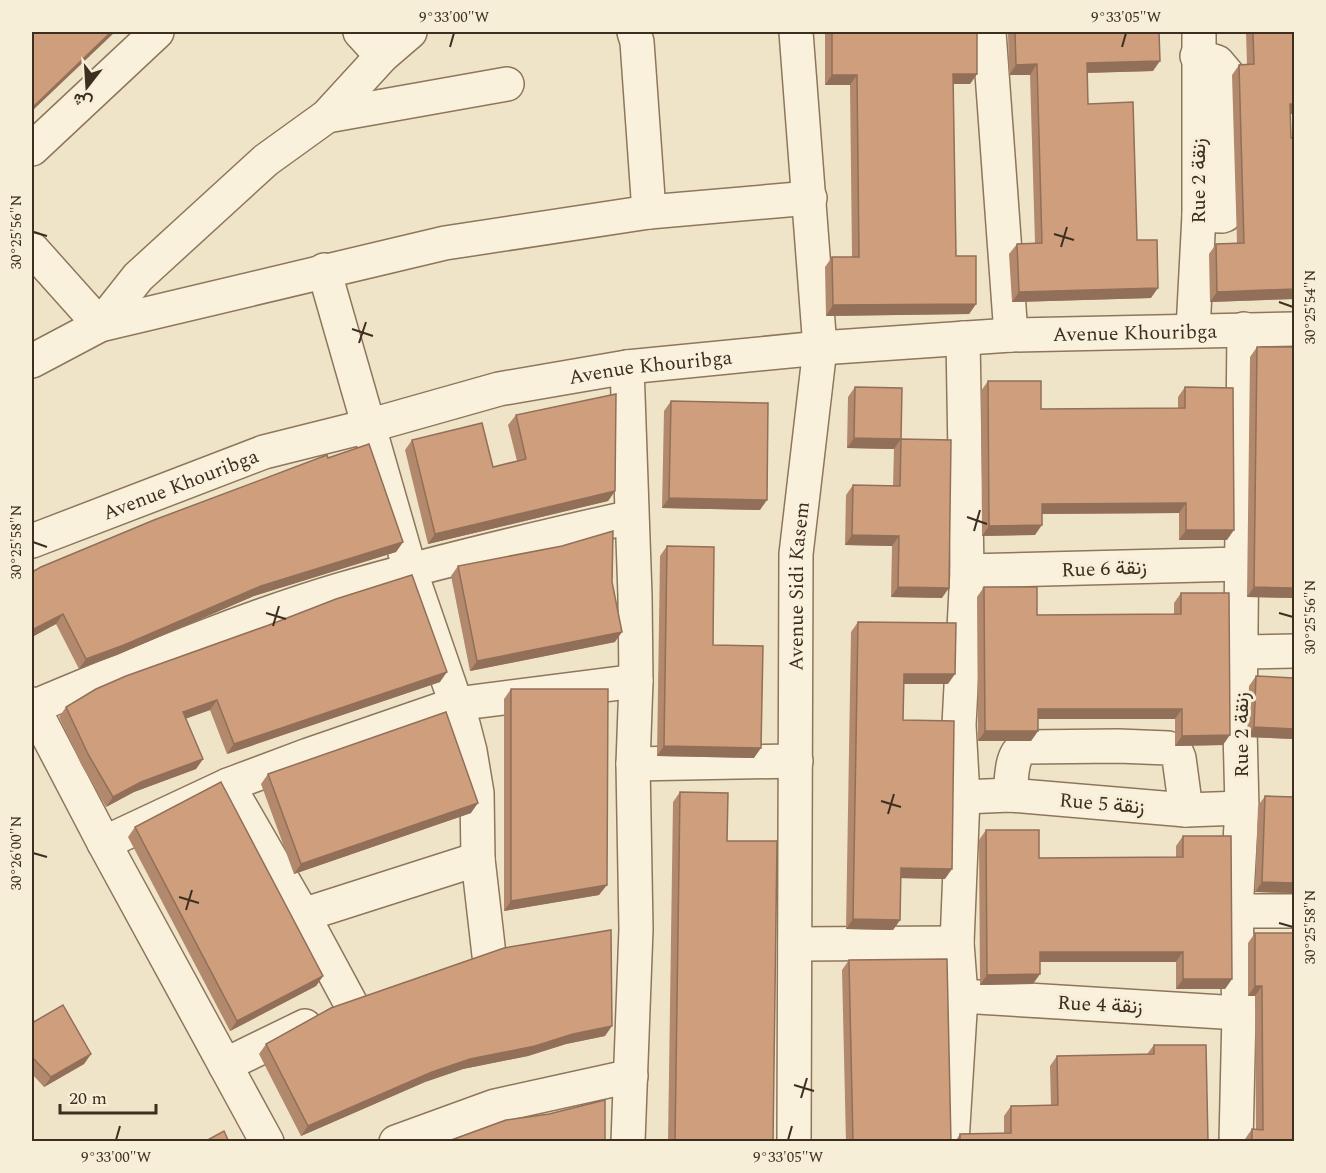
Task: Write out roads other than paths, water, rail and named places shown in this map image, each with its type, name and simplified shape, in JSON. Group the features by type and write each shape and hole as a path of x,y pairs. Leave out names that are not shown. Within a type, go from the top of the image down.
{"street":[{"path":"32,149 157,32"},
{"path":"360,32 382,56"},
{"path":"100,325 138,277 266,160 327,116 382,56 410,32"},
{"path":"634,32 637,42 649,212"},
{"name":"Avenue Sidi Kasem","path":"794,1142 796,554 820,348 796,32"},
{"path":"989,32 1011,335"},
{"name":"Rue 2 زنقة","path":"1193,330 1199,215 1198,44"},
{"path":"327,116 507,84"},
{"path":"32,361 100,325 445,243 649,212 810,198"},
{"path":"32,249 100,325"},
{"path":"324,270 410,570 470,751 477,793 478,859 489,955"},
{"name":"Rue 2 زنقة","path":"1236,1142 1239,1012 1236,911 1242,808 1241,564 1244,329"},
{"name":"Avenue Khouribga","path":"32,541 264,452 368,426 499,389 627,367 820,348 1011,335 1294,329"},
{"path":"952,1142 961,996 957,943 963,797 959,725 967,572 963,338"},
{"path":"627,367 636,681 633,764 636,929 628,1142"},
{"path":"267,1142 104,843 32,705 215,632 338,590 410,570 631,517"},
{"name":"Rue 6 زنقة","path":"967,572 1241,564"},
{"path":"1242,652 1294,651"},
{"path":"104,843 228,785 456,704 636,681"},
{"path":"1010,795 1016,757 1020,749 1025,747 1168,748 1176,751 1179,758 1186,810"},
{"path":"633,764 795,761"},
{"path":"225,1065 362,1000 303,915 228,785"},
{"name":"Rue 5 زنقة","path":"963,797 1010,795 1186,810 1242,808"},
{"path":"303,915 478,859"},
{"path":"1236,911 1294,911"},
{"path":"602,935 636,929"},
{"path":"795,944 957,943"},
{"path":"458,965 489,955 523,949"},
{"name":"Rue 4 زنقة","path":"961,996 1239,1012"},
{"path":"396,1142 495,1106 630,1076"}]}
